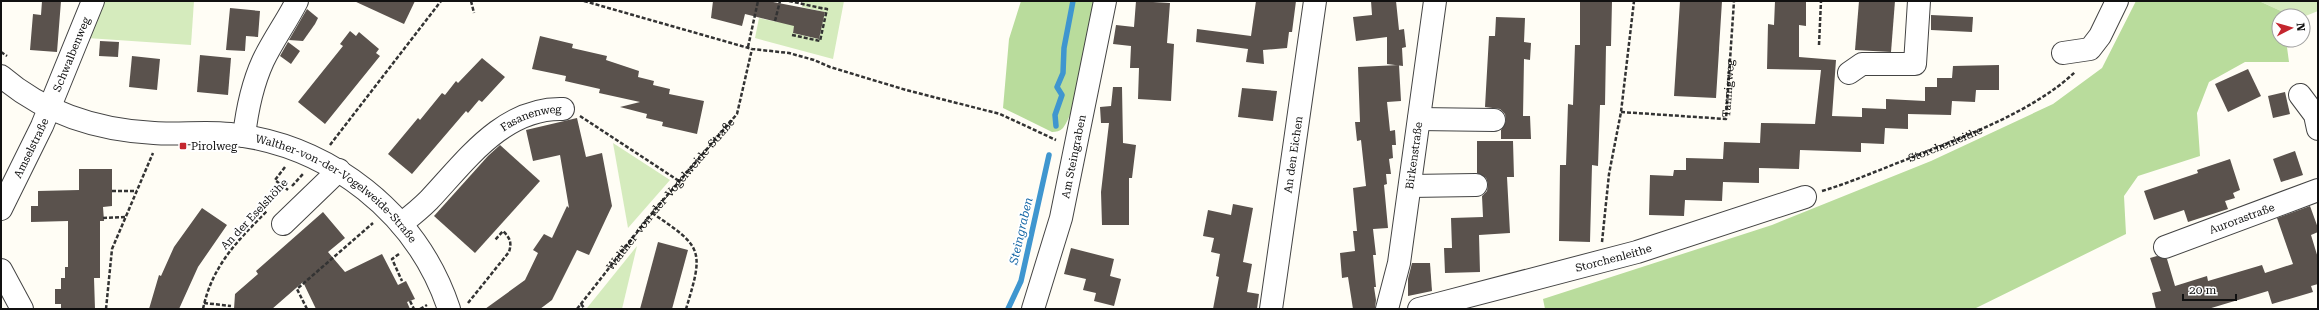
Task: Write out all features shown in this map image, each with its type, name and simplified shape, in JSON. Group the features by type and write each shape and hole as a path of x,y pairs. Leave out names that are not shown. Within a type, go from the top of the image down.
{"street":[{"name":"Schwalbenweg","path":"49,108 93,1"},
{"path":"244,136 256,77 270,48 297,1"},
{"name":"Am Steingraben","path":"1033,309 1061,218 1105,1"},
{"name":"An den Eichen","path":"1271,309 1315,1"},
{"name":"Birkenstraße","path":"1387,309 1399,263 1435,1"},
{"path":"1848,73 1862,64 1914,64 1918,1"},
{"path":"2063,53 2090,49 2100,36 2117,1"},
{"name":"Walther-von-der-Vogelweide-Straße","path":"1,76 49,108 76,119 108,128 155,133 206,132 244,136 274,142 310,166 331,177 367,191 401,224 426,257 459,306"},
{"path":"2300,95 2315,115 2318,129"},
{"name":"Amselstraße","path":"1,209 49,108"},
{"name":"Fasanenweg","path":"401,224 428,202 476,150 495,133 532,113 563,109"},
{"path":"1419,118 1494,120"},
{"path":"284,224 331,177"},
{"path":"1410,186 1476,185"},
{"name":"Aurorastraße","path":"2165,247 2318,190"},
{"name":"Storchenleithe","path":"1420,309 1600,262 1805,197"},
{"path":"1,270 22,309"}],"path":[{"name":"An der Eselshöhe","path":"283,195 310,166 441,1"},
{"path":"471,1 474,14"},
{"path":"584,1 748,48 789,53 814,60 830,67 1000,114 1076,149"},
{"path":"748,48 758,1"},
{"path":"775,21 780,1"},
{"path":"789,1 821,9 827,9 820,41 792,35"},
{"path":"1600,262 1609,174 1621,112 1634,1"},
{"name":"Tannigweg","path":"1621,112 1726,119 1734,1"},
{"path":"1818,45 1821,1"},
{"name":"Walther-von-der-Vogelweide-Straße","path":"577,309 652,213 737,114 752,49"},
{"name":"Storchenleithe","path":"1826,190 1942,145 2026,108 2060,87 2080,68"},
{"name":"Fasanenweg","path":"563,109 575,112 679,181"},
{"path":"148,152 161,152"},
{"path":"106,309 112,249 153,152"},
{"path":"278,164 291,169"},
{"path":"285,166 275,180 288,190"},
{"path":"297,171 310,166 331,177"},
{"path":"112,191 137,191"},
{"name":"An der Eselshöhe","path":"203,309 222,259 235,243 272,206"},
{"path":"652,213 685,235 693,246 698,259 695,278 686,309"},
{"path":"103,218 126,217"},
{"path":"369,219 377,227"},
{"path":"307,309 297,289 299,286 373,223"},
{"path":"459,306 509,252 511,244 509,237 503,231 495,240"},
{"path":"396,250 403,260"},
{"path":"399,254 392,259 402,281"},
{"path":"328,256 330,260"},
{"path":"425,300 429,309"},
{"path":"410,301 414,309"},
{"path":"204,303 231,306"},
{"path":"581,304 585,309"},
{"path":"420,309 428,305"}],"green space":[{"path":"102,1 194,1 191,45 87,38"},
{"path":"803,1 844,1 833,59 755,38 759,18 777,22 797,14 793,33 819,39 825,12 802,7"},
{"path":"1021,1 1095,1 1083,68 1074,105 1063,128 1056,132 1052,132 1003,108 1009,39"},
{"path":"2136,1 2259,1 2274,8 2271,8 2271,48 2287,48 2289,62 2245,62 2209,82 2197,113 2200,156 2138,176 2124,196 2126,234 1974,309 1545,309 1543,299 1772,225 1931,161 2053,104 2102,68"},
{"path":"2259,1 2318,1 2318,11 2311,14 2311,8 2274,8"},
{"path":"613,143 670,180 628,228"},
{"path":"637,246 622,309 588,309 587,308"}],"building":[{"path":"42,1 61,1 57,52 30,50 33,14 41,15"},
{"path":"354,1 415,1 404,24"},
{"path":"713,1 768,1 825,12 819,39 793,33 794,26 745,14 742,26 711,18"},
{"path":"1136,1 1170,3 1167,43 1174,44 1171,101 1138,99 1139,68 1130,68 1131,46 1113,44 1116,25 1134,27"},
{"path":"1256,1 1296,1 1292,32 1289,32 1287,48 1263,50 1264,64 1246,62 1248,49 1196,42 1197,29 1251,36"},
{"path":"1371,1 1396,1 1399,30 1404,29 1406,47 1402,48 1403,66 1387,64 1387,37 1356,41 1353,17 1372,15"},
{"path":"1580,1 1612,1 1611,46 1606,46 1605,105 1600,105 1598,166 1592,165 1590,242 1559,241 1560,165 1566,165 1568,104 1573,105 1575,45 1580,45"},
{"path":"1680,1 1722,1 1716,98 1674,96"},
{"path":"1775,1 1806,1 1806,26 1799,25 1799,57 1836,60 1832,116 1862,117 1862,108 1886,109 1886,99 1925,101 1925,87 1937,87 1937,78 1952,78 1953,66 1999,65 1999,90 1976,90 1975,102 1952,101 1951,115 1908,114 1908,129 1885,128 1884,144 1861,143 1861,152 1800,150 1799,169 1759,168 1759,183 1723,182 1722,201 1685,200 1684,216 1649,215 1650,175 1673,176 1674,170 1686,170 1686,158 1723,159 1724,142 1760,143 1761,123 1815,124 1821,70 1767,69 1768,24 1774,25"},
{"path":"1859,1 1895,1 1891,52 1855,50"},
{"path":"230,8 260,11 258,37 246,36 245,51 226,50"},
{"path":"307,9 318,18 315,24 303,41 289,40"},
{"path":"1931,15 1973,17 1972,32 1931,30"},
{"path":"1496,17 1525,18 1524,42 1531,43 1530,60 1524,59 1523,116 1530,116 1531,139 1501,139 1501,130 1506,121 1505,114 1500,109 1485,107 1489,36 1495,36"},
{"path":"350,31 356,36 359,32 379,49 376,53 380,56 325,124 298,102 343,46 340,44"},
{"path":"540,36 573,44 572,48 607,56 606,60 639,71 638,77 654,81 653,85 670,89 669,94 704,101 697,134 662,126 663,122 646,118 647,114 620,107 640,102 599,93 600,89 565,81 566,76 532,69"},
{"path":"100,41 119,42 118,57 99,56"},
{"path":"288,42 300,51 291,64 280,56"},
{"path":"200,55 231,58 228,95 197,92"},
{"path":"132,56 160,59 157,90 129,87"},
{"path":"482,58 505,77 482,102 479,100 468,113 466,111 412,174 388,154 418,118 420,120 442,93 445,95 456,81 458,83"},
{"path":"1399,65 1401,101 1387,102 1390,131 1395,130 1396,145 1392,145 1393,158 1389,159 1391,174 1386,174 1387,184 1384,185 1388,228 1373,229 1376,255 1373,255 1376,287 1374,287 1376,300 1375,309 1353,309 1348,277 1342,278 1340,253 1355,251 1353,231 1357,231 1353,188 1366,186 1361,140 1357,141 1355,122 1360,122 1358,67"},
{"path":"2248,69 2261,96 2228,112 2215,84"},
{"path":"1113,87 1122,87 1123,143 1136,145 1132,178 1129,178 1129,225 1102,225 1101,192 1109,123 1101,123 1100,107 1111,106"},
{"path":"1242,88 1277,91 1273,121 1238,117"},
{"path":"2285,92 2290,114 2273,118 2268,96"},
{"path":"577,118 586,157 602,153 612,206 589,255 577,250 552,300 540,309 485,309 525,280 538,253 533,250 544,234 552,238 567,206 569,208 560,155 533,161 526,130"},
{"path":"1477,141 1513,141 1514,177 1507,177 1510,233 1479,235 1480,272 1445,273 1444,248 1452,248 1451,218 1483,217 1482,196 1487,191 1488,184 1486,178 1477,173"},
{"path":"500,145 540,181 475,253 434,216 488,156"},
{"path":"2295,151 2303,175 2281,182 2273,159"},
{"path":"2230,159 2240,190 2233,193 2235,198 2225,201 2228,209 2188,222 2184,210 2154,220 2144,191 2198,173 2197,170"},
{"path":"79,169 112,169 112,206 103,207 104,221 100,221 100,278 94,278 95,309 61,309 61,304 55,304 55,289 61,289 61,278 65,278 65,267 68,267 68,221 31,222 31,206 38,206 38,191 79,190"},
{"path":"1233,204 1253,208 1243,262 1252,264 1247,292 1259,294 1257,309 1213,309 1219,277 1216,276 1220,254 1211,252 1214,238 1203,236 1208,210 1231,215"},
{"path":"2310,206 2318,228 2318,232 2311,235 2318,258 2318,284 2311,286 2313,292 2272,304 2268,291 2208,309 2156,309 2152,293 2161,291 2150,258 2157,256 2167,259 2175,286 2207,276 2208,281 2262,265 2265,273 2293,264 2277,218"},
{"path":"202,208 227,225 198,267 179,309 149,309 159,275 161,276 174,247"},
{"path":"323,212 345,238 328,252 345,272 382,254 398,285 406,281 415,299 407,302 410,309 316,309 303,282 272,309 234,309 235,294 258,274 256,271"},
{"path":"658,242 688,250 672,309 640,309"},
{"path":"1071,248 1114,259 1110,276 1121,279 1114,306 1094,301 1096,293 1083,290 1086,279 1064,274"},
{"path":"1412,263 1430,263 1432,291 1408,296 1408,279"}],"waterway":[{"name":"Steingraben","path":"1056,126 1055,115 1062,95 1057,87 1063,73 1064,48 1073,1"},
{"name":"Steingraben","path":"1008,309 1021,281 1049,155"}],"place":[{"name":"Pirolweg","path":"183,146"}]}
